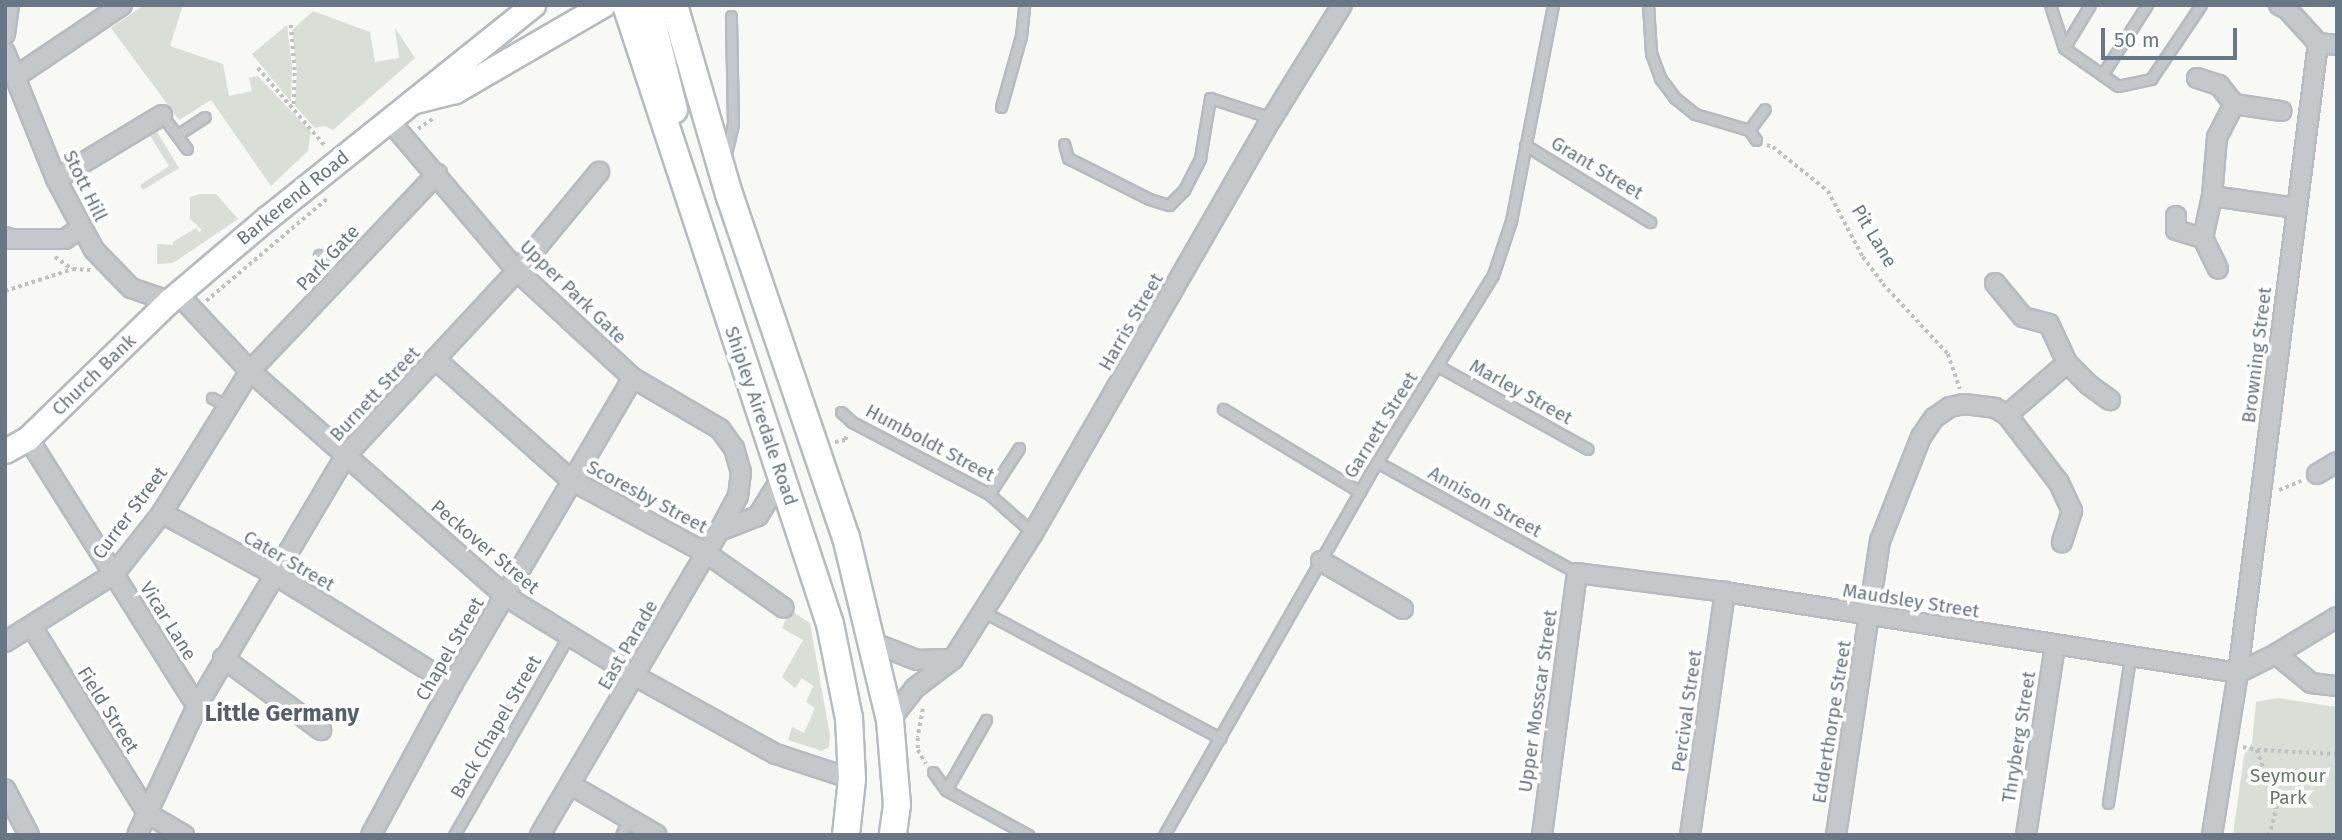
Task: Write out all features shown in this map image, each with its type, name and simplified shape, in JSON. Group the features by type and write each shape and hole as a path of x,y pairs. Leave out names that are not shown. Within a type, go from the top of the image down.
{"main road":[{"name":"Shipley Airedale Road","path":"626,5 830,624 849,718 852,779 846,835"},
{"path":"648,5 705,248"},
{"name":"Shipley Airedale Road","path":"674,5 722,171 846,537 890,720 897,805 894,835"},
{"path":"897,805 906,835"}],"street":[{"path":"5,34 9,5"},
{"path":"15,77 122,5"},
{"name":"Barkerend Road","path":"408,103 455,91 603,5"},
{"name":"Harris Street","path":"890,720 915,688 953,659 1034,533 1272,118 1342,5"},
{"path":"2285,6 2318,43 2337,45"},
{"name":"Barkerend Road","path":"174,298 523,7"},
{"name":"Browning Street","path":"2212,835 2238,673 2318,43"},
{"name":"Stott Hill","path":"5,52 57,179 81,228 114,271 134,290 174,298"},
{"path":"2197,78 2219,85 2234,104 2281,111"},
{"path":"2218,269 2203,238 2212,196 2217,137 2234,104"},
{"path":"57,179 124,145 162,115"},
{"name":"Upper Park Gate","path":"389,120 517,271 633,379 720,429 734,448 741,472"},
{"name":"Burnett Street","path":"197,706 223,658 346,455 517,271 599,172"},
{"name":"Park Gate","path":"250,371 437,174"},
{"path":"2212,196 2296,208"},
{"path":"2176,215 2176,230 2203,238"},
{"path":"5,237 65,239 81,228"},
{"path":"1994,283 2023,317 2049,324 2067,363 2110,400"},
{"name":"Peckover Street","path":"174,298 193,313 250,371 505,596 568,637 776,754 852,779"},
{"name":"Church Bank","path":"5,451 28,438 174,298"},
{"name":"Scoresby Street","path":"435,359 571,480 706,553 784,608"},
{"path":"2007,415 2067,363"},
{"name":"Currer Street","path":"5,642 114,574 162,513 220,402 250,371"},
{"name":"Chapel Street","path":"371,835 450,690 571,480 633,379"},
{"path":"1965,404 1995,408 2007,415 2059,483 2072,511 2062,542"},
{"name":"Edderthorpe Street","path":"1836,835 1880,541 1921,437 1934,418 1950,407 1965,404"},
{"name":"Vicar Lane","path":"28,438 197,706"},
{"path":"2317,474 2337,462"},
{"name":"East Parade","path":"540,835 719,531 738,496 741,472"},
{"path":"719,531 758,516 782,477"},
{"name":"Cater Street","path":"162,513 274,574 393,648 450,690"},
{"path":"1321,561 1403,609"},
{"name":"Maudsley Street","path":"1577,573 1725,593 2238,673"},
{"name":"Upper Mosscar Street","path":"1542,835 1577,573"},
{"name":"Percival Street","path":"1690,835 1725,593"},
{"path":"2238,673 2276,654 2337,617"},
{"name":"Field Street","path":"32,627 148,814"},
{"path":"871,642 916,660 953,659"},
{"name":"Thryberg Street","path":"2026,835 2054,645"},
{"path":"2276,654 2311,683 2337,687"},
{"path":"223,658 321,730"},
{"path":"137,835 197,706"},
{"path":"571,785 657,835"},
{"path":"5,789 29,835"},
{"path":"148,814 184,835"}],"lane":[{"path":"1001,107 1021,36 1024,5"},
{"name":"Garnett Street","path":"1164,835 1377,462 1493,275 1511,221 1553,5"},
{"path":"1648,5 1651,53 1660,78 1675,98 1695,114 1749,130 1756,140"},
{"path":"2050,5 2064,48 2119,86 2151,79 2201,5"},
{"path":"2064,48 2090,5"},
{"path":"2102,75 2147,5"},
{"path":"722,171 733,124 730,16"},
{"path":"1064,144 1068,158 1149,199 1169,205 1184,190 1199,158 1210,98 1272,118"},
{"path":"1749,130 1765,109"},
{"path":"162,115 187,149"},
{"path":"177,135 205,117"},
{"name":"Grant Street","path":"1525,145 1650,222"},
{"path":"319,255 339,278"},
{"name":"Marley Street","path":"1438,366 1588,449"},
{"path":"1223,410 1360,492"},
{"name":"Humboldt Street","path":"841,412 852,422 989,494 1034,533"},
{"path":"989,494 1019,448"},
{"name":"Annison Street","path":"1377,462 1577,573"},
{"path":"984,612 1220,738"},
{"name":"Back Chapel Street","path":"454,835 568,637"},
{"path":"2108,803 2130,658"},
{"path":"946,790 986,720"},
{"path":"933,772 946,790 1017,832 1028,835"},
{"path":"621,835 629,818"}],"path":[{"path":"291,25 295,74 293,109"},
{"path":"258,68 337,161"},
{"path":"405,138 437,115"},
{"name":"Pit Lane","path":"1756,140 1773,147 1828,191 1863,257 1883,284 1948,354 1965,404"},
{"path":"193,313 329,197"},
{"path":"5,290 73,269 114,271"},
{"path":"2261,497 2317,474"},
{"path":"928,702 921,712 918,750 933,772"},
{"path":"2227,744 2257,750 2337,754"},
{"path":"2257,750 2277,806 2270,835"}],"green space":[{"path":"144,5 183,5 170,46 223,64 229,96 252,91 249,78 258,76 311,132 308,151 271,186 211,100 179,120 111,28"},
{"path":"313,11 370,32 375,62 399,58 395,28 415,58 333,130 324,126 315,128 295,106 297,72 292,30"},
{"path":"287,25 292,66 291,102 252,54"},
{"path":"157,132 179,168 143,190 140,185 169,166 150,136"},
{"path":"216,194 238,219 173,263 157,264 157,244 173,245 173,242 196,228 199,232 202,230 190,219 190,197"},
{"path":"790,610 810,623 830,736 829,747 822,751 788,740 792,727 804,733 815,708 806,702 813,686 802,678 795,688 782,677 803,640 782,628"},
{"name":"Seymour Park","path":"2278,698 2337,707 2337,835 2233,835 2244,756 2252,743 2256,702"}],"district":[{"name":"Little Germany","path":"282,713"}]}
